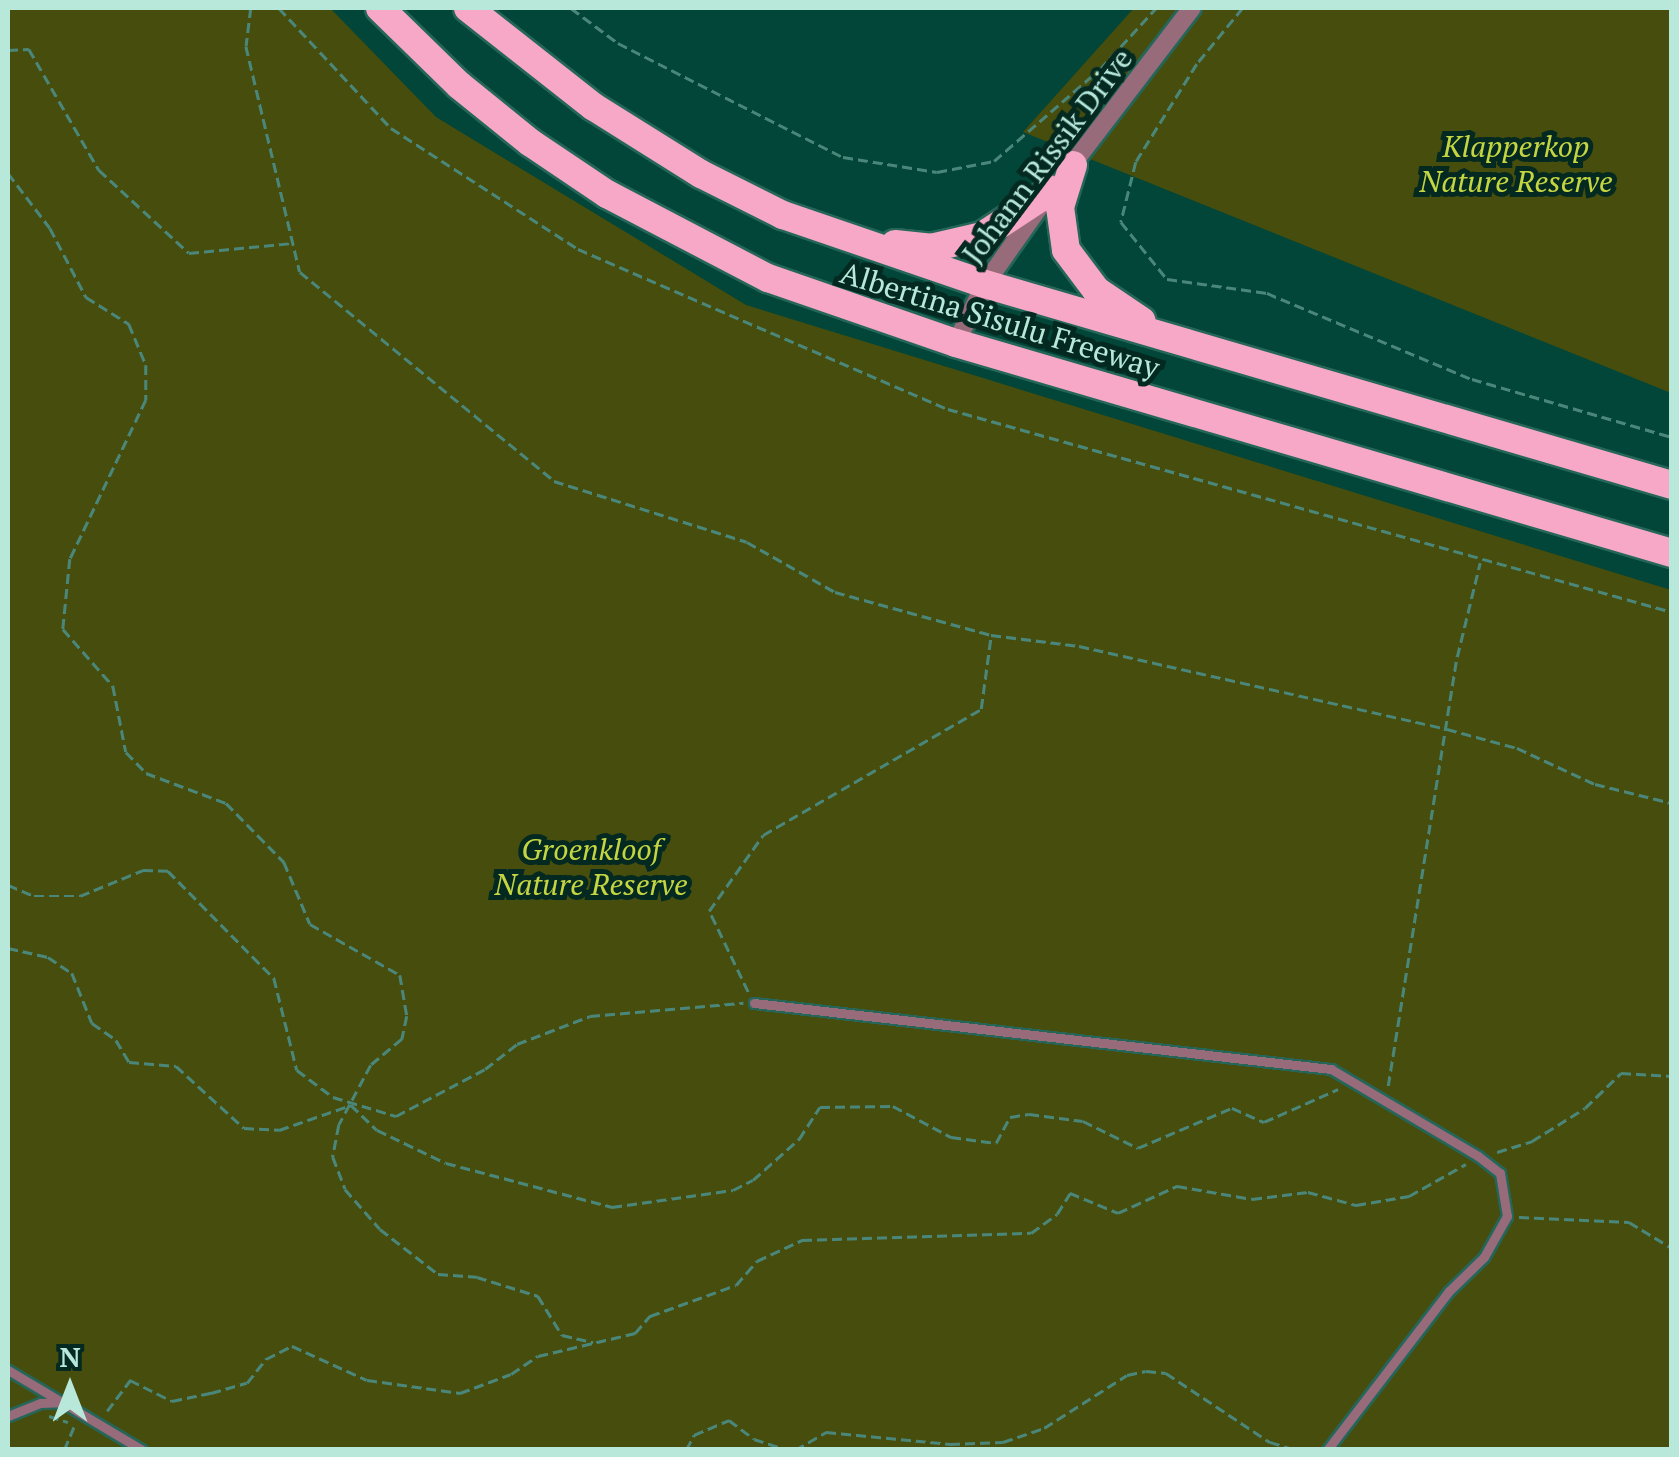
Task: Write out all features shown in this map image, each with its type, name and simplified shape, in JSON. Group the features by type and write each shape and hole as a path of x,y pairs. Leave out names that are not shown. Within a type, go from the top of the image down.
{"highway":[{"name":"Albertina Sisulu Freeway","path":"380,8 473,97 607,194 768,278 956,343 1672,553"},
{"name":"Albertina Sisulu Freeway","path":"468,8 620,124 782,214 985,284 1672,484"},
{"path":"1073,165 1060,207 1066,250 1096,290 1163,336"},
{"path":"782,214 869,239 931,248 982,236 1052,190"}],"street":[{"name":"Johann Rissik Drive","path":"956,343 985,284 1192,8"}],"lane":[{"path":"754,1003 1331,1068 1358,1080 1500,1173 1507,1216 1484,1257 1449,1291 1326,1450"},
{"path":"8,1370 71,1402 142,1450"},
{"path":"8,1416 40,1403 71,1402"}],"path":[{"path":"250,8 246,46 300,272 554,482 747,542 835,592 991,635 1078,646 1448,729 1517,748 1595,784 1672,803"},
{"path":"279,8 391,128 578,250 948,409 1480,562 1672,612"},
{"path":"572,8 618,43 843,157 937,172 994,161 1100,68 1156,8"},
{"path":"1243,8 1197,64 1136,162 1121,222 1167,278 1267,293 1472,380 1672,437"},
{"path":"8,49 29,50 99,170 189,253 293,243"},
{"path":"8,174 50,228 86,297 129,324 146,365 146,400 70,559 62,629 113,686 126,752 146,772 226,803 284,862 310,924 400,975 407,1016 402,1038 372,1065 354,1105 339,1125 333,1156 346,1188 380,1229 438,1274 477,1277 538,1296 562,1335 595,1342"},
{"path":"1386,1099 1480,562"},
{"path":"8,885 34,896 80,896 142,870 168,871 274,978 297,1070 333,1097 396,1116 485,1069 516,1044 590,1016 754,1003 708,911 763,835 982,710 991,635"},
{"path":"8,948 48,957 72,972 92,1022 116,1040 129,1062 176,1066 244,1128 279,1130 354,1105"},
{"path":"102,1421 116,1391 130,1380 172,1401 211,1393 247,1383 266,1359 292,1346 367,1380 460,1393 510,1374 538,1356 635,1333 650,1316 736,1286 758,1261 802,1240 1032,1233 1058,1214 1070,1193 1118,1213 1178,1186 1252,1199 1308,1192 1356,1206 1409,1196 1478,1156 1532,1141 1585,1108 1621,1073 1672,1076"},
{"path":"354,1105 377,1130 446,1163 612,1207 672,1193 733,1190 753,1180 799,1138 820,1107 893,1106 951,1137 996,1143 1010,1117 1029,1114 1082,1121 1138,1148 1232,1108 1264,1122 1276,1120 1358,1080"},
{"path":"1507,1216 1629,1222 1672,1248"},
{"path":"795,1450 826,1432 950,1444 1003,1442 1074,1413 1127,1375 1146,1371 1166,1373 1270,1442 1297,1450"},
{"path":"39,1415 74,1426 64,1450"},
{"path":"686,1450 694,1435 729,1420 754,1439 788,1450"}],"green space":[{"name":"Groenkloof Nature Reserve","path":"8,8 330,8 436,117 746,305 1671,590 1671,1449 8,1450"},
{"name":"Klapperkop Nature Reserve","path":"1134,8 1671,8 1671,393 1023,132"}]}
